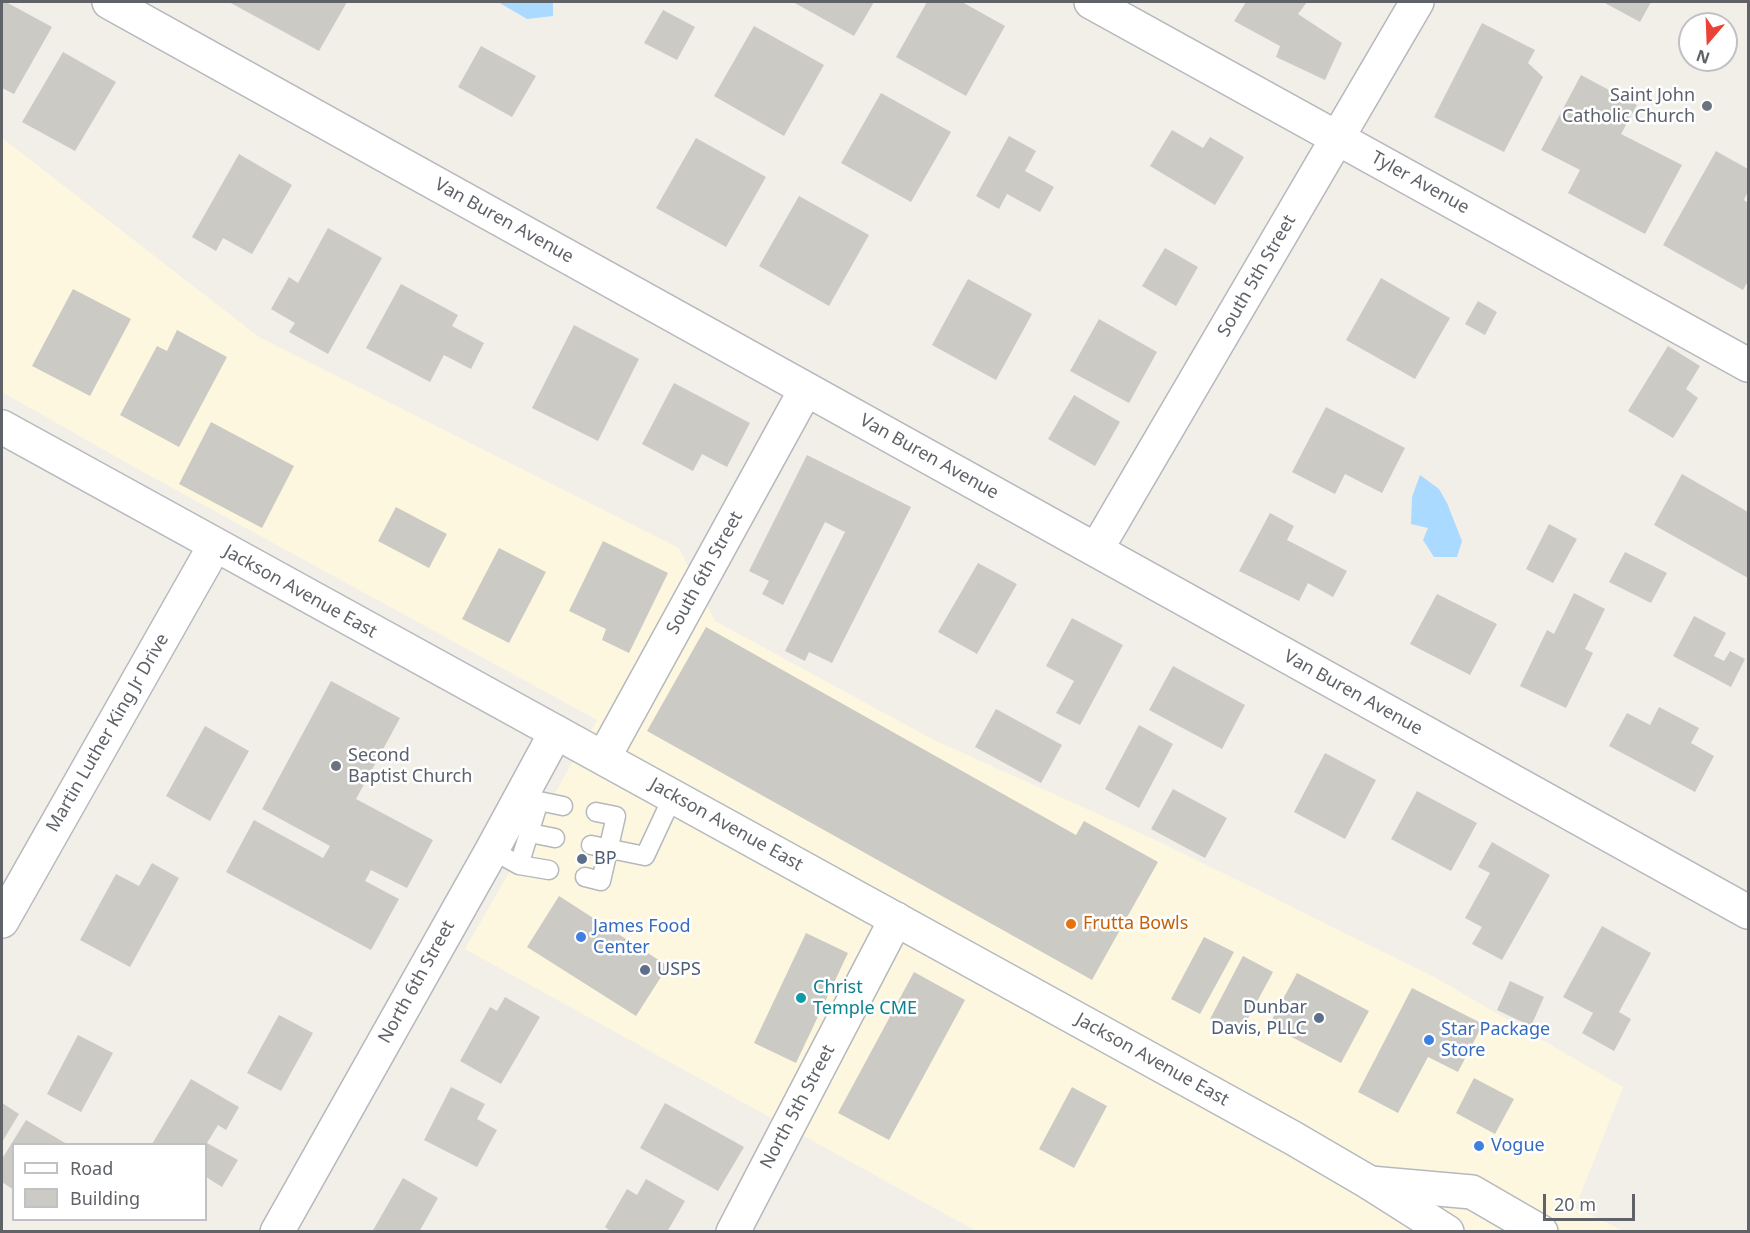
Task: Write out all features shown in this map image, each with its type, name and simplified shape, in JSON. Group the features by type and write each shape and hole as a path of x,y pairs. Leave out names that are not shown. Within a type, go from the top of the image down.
{"street":[{"name":"Van Buren Avenue","path":"109,2 1749,912"},
{"name":"Tyler Avenue","path":"1091,2 1749,365"},
{"name":"South 5th Street","path":"1096,550 1417,2"},
{"name":"South 6th Street","path":"604,757 806,389"},
{"name":"Jackson Avenue East","path":"2,427 1293,1138 1447,1232"},
{"name":"Martin Luther King Jr Drive","path":"2,921 215,545"},
{"name":"North 6th Street","path":"277,1232 505,858 556,732"},
{"name":"North 5th Street","path":"733,1232 896,919"},
{"path":"1370,1183 1472,1192 1541,1232"}],"lane":[{"path":"600,847 645,856 673,796"},
{"path":"549,870 505,858 530,833 540,801 563,806"},
{"path":"585,877 601,880 600,847 616,816 596,812"},
{"path":"530,833 555,838"}],"shaded area":[{"path":"2,138 259,337 679,548 715,621 932,739 1162,843 1436,978 1623,1087 1575,1208 1624,1231 976,1231 465,949 597,720 136,468 2,392"}],"water":[{"path":"498,2 553,2 553,16 527,19"},
{"path":"1420,475 1439,489 1447,503 1462,541 1457,557 1434,557 1423,540 1428,528 1411,524 1412,497"}],"building":[{"path":"2,2 52,27 14,94 2,88"},
{"path":"229,2 347,2 319,51"},
{"path":"793,2 874,2 854,36"},
{"path":"927,2 962,2 1005,26 966,96 896,57"},
{"path":"1246,2 1307,2 1298,14 1342,43 1325,80 1276,57 1280,46 1234,21"},
{"path":"1603,2 1651,2 1640,22"},
{"path":"663,10 695,27 677,60 644,43"},
{"path":"1482,23 1535,50 1528,63 1543,77 1504,152 1434,117"},
{"path":"754,26 824,65 784,136 714,96"},
{"path":"481,46 536,76 512,117 458,87"},
{"path":"63,52 116,82 75,151 22,122"},
{"path":"1581,75 1637,105 1621,134 1682,165 1645,234 1568,193 1580,170 1541,150"},
{"path":"881,93 951,132 911,202 841,163"},
{"path":"1172,130 1203,148 1210,137 1244,157 1215,205 1150,166"},
{"path":"1009,136 1036,151 1025,171 1054,187 1040,212 1007,194 999,209 976,196"},
{"path":"696,138 766,177 726,247 656,208"},
{"path":"1716,151 1748,169 1748,191 1744,200 1748,203 1748,281 1743,290 1663,245"},
{"path":"239,154 292,185 252,254 223,238 216,251 192,237"},
{"path":"799,196 869,235 829,306 759,266"},
{"path":"328,228 382,258 328,354 289,332 295,323 271,309 289,277 298,283"},
{"path":"1165,248 1198,267 1176,306 1142,286"},
{"path":"1381,278 1450,318 1415,379 1346,340"},
{"path":"968,279 1032,314 996,380 932,345"},
{"path":"401,284 458,315 452,326 484,343 471,369 444,355 430,382 366,348"},
{"path":"73,289 131,319 90,396 32,366"},
{"path":"1478,301 1497,312 1485,335 1465,324"},
{"path":"1099,319 1157,352 1129,403 1070,371"},
{"path":"574,325 639,359 598,441 532,408"},
{"path":"177,330 227,357 179,447 120,415 157,346 167,351"},
{"path":"1668,346 1700,366 1686,389 1698,398 1673,438 1628,411"},
{"path":"674,383 750,423 727,467 702,454 693,471 642,444"},
{"path":"1074,395 1120,422 1095,466 1048,439"},
{"path":"1326,407 1405,448 1382,493 1345,474 1335,494 1292,472"},
{"path":"211,422 294,466 262,528 179,484"},
{"path":"807,455 911,507 832,663 809,652 805,661 785,651 845,532 825,522 783,605 762,594 769,581 749,571"},
{"path":"1682,474 1748,512 1748,578 1654,525"},
{"path":"396,507 447,534 429,568 378,541"},
{"path":"1270,513 1294,526 1287,540 1347,571 1333,597 1308,583 1299,601 1239,571"},
{"path":"1549,524 1577,539 1553,583 1526,569"},
{"path":"603,541 668,573 629,653 602,640 606,629 569,611"},
{"path":"499,548 546,572 509,643 462,619"},
{"path":"1625,552 1667,573 1651,603 1609,582"},
{"path":"978,563 1017,584 977,654 938,632"},
{"path":"1574,593 1605,609 1585,649 1593,653 1566,708 1520,686 1547,630 1554,634"},
{"path":"1437,594 1497,624 1470,675 1410,644"},
{"path":"1694,616 1726,633 1714,656 1724,661 1730,651 1745,659 1731,687 1673,656"},
{"path":"1072,618 1123,645 1080,725 1056,713 1074,681 1046,666"},
{"path":"706,627 1076,835 1084,821 1158,862 1092,980 647,731"},
{"path":"1173,666 1245,705 1222,749 1149,710"},
{"path":"331,681 400,718 356,799 433,840 407,888 371,870 365,881 399,899 371,950 226,872 254,820 323,858 330,846 262,809"},
{"path":"1659,707 1699,728 1691,743 1714,756 1695,792 1609,746 1627,713 1650,725"},
{"path":"996,709 1062,745 1041,783 975,747"},
{"path":"1139,725 1173,744 1139,808 1105,789"},
{"path":"205,726 249,751 210,821 166,796"},
{"path":"1325,753 1376,780 1345,839 1294,812"},
{"path":"1173,789 1227,818 1205,858 1151,829"},
{"path":"1417,791 1477,823 1451,871 1391,839"},
{"path":"1492,842 1550,875 1502,960 1472,944 1482,927 1465,918 1490,873 1478,867"},
{"path":"152,863 179,878 130,967 80,940 116,874 139,886"},
{"path":"559,896 668,966 636,1016 527,947"},
{"path":"1602,926 1651,953 1619,1012 1631,1019 1614,1051 1582,1033 1593,1013 1563,997"},
{"name":"Christ Temple CME","path":"806,933 848,953 796,1063 754,1043"},
{"path":"1204,937 1234,952 1200,1014 1171,999"},
{"path":"1243,956 1273,972 1239,1035 1210,1019"},
{"path":"914,972 965,1000 889,1140 838,1113"},
{"name":"Dunbar Davis, PLLC","path":"1297,973 1369,1011 1341,1063 1269,1025"},
{"path":"1510,981 1544,997 1531,1026 1497,1010"},
{"name":"Star Package Store","path":"1412,988 1483,1024 1458,1072 1428,1057 1398,1113 1358,1092"},
{"path":"505,997 540,1017 501,1084 460,1061 490,1007 497,1011"},
{"path":"279,1015 313,1033 281,1091 247,1073"},
{"path":"78,1035 113,1053 81,1112 47,1094"},
{"path":"1474,1078 1514,1099 1495,1134 1456,1113"},
{"path":"191,1079 239,1107 226,1130 218,1125 207,1143 153,1143"},
{"path":"451,1087 485,1104 477,1119 497,1130 477,1167 424,1140"},
{"path":"1072,1087 1107,1106 1074,1168 1039,1149"},
{"path":"2,1103 19,1114 2,1142"},
{"path":"665,1103 744,1147 718,1191 640,1148"},
{"path":"26,1120 65,1143 12,1143 12,1189 2,1182 2,1159"},
{"path":"207,1143 238,1160 222,1187 207,1178"},
{"path":"403,1178 438,1198 419,1232 372,1232"},
{"path":"646,1179 685,1201 667,1232 612,1232 605,1227 627,1189 637,1195"}],"place":[{"name":"Saint John Catholic Church","path":"1707,106"},
{"name":"Second Baptist Church","path":"336,766"},
{"name":"BP","path":"582,859"},
{"name":"Frutta Bowls","path":"1071,924"},
{"name":"James Food Center","path":"581,937"},
{"name":"USPS","path":"645,970"},
{"name":"Christ Temple CME","path":"801,998"},
{"name":"Dunbar Davis, PLLC","path":"1319,1018"},
{"name":"Star Package Store","path":"1429,1040"},
{"name":"Vogue","path":"1479,1146"}]}
